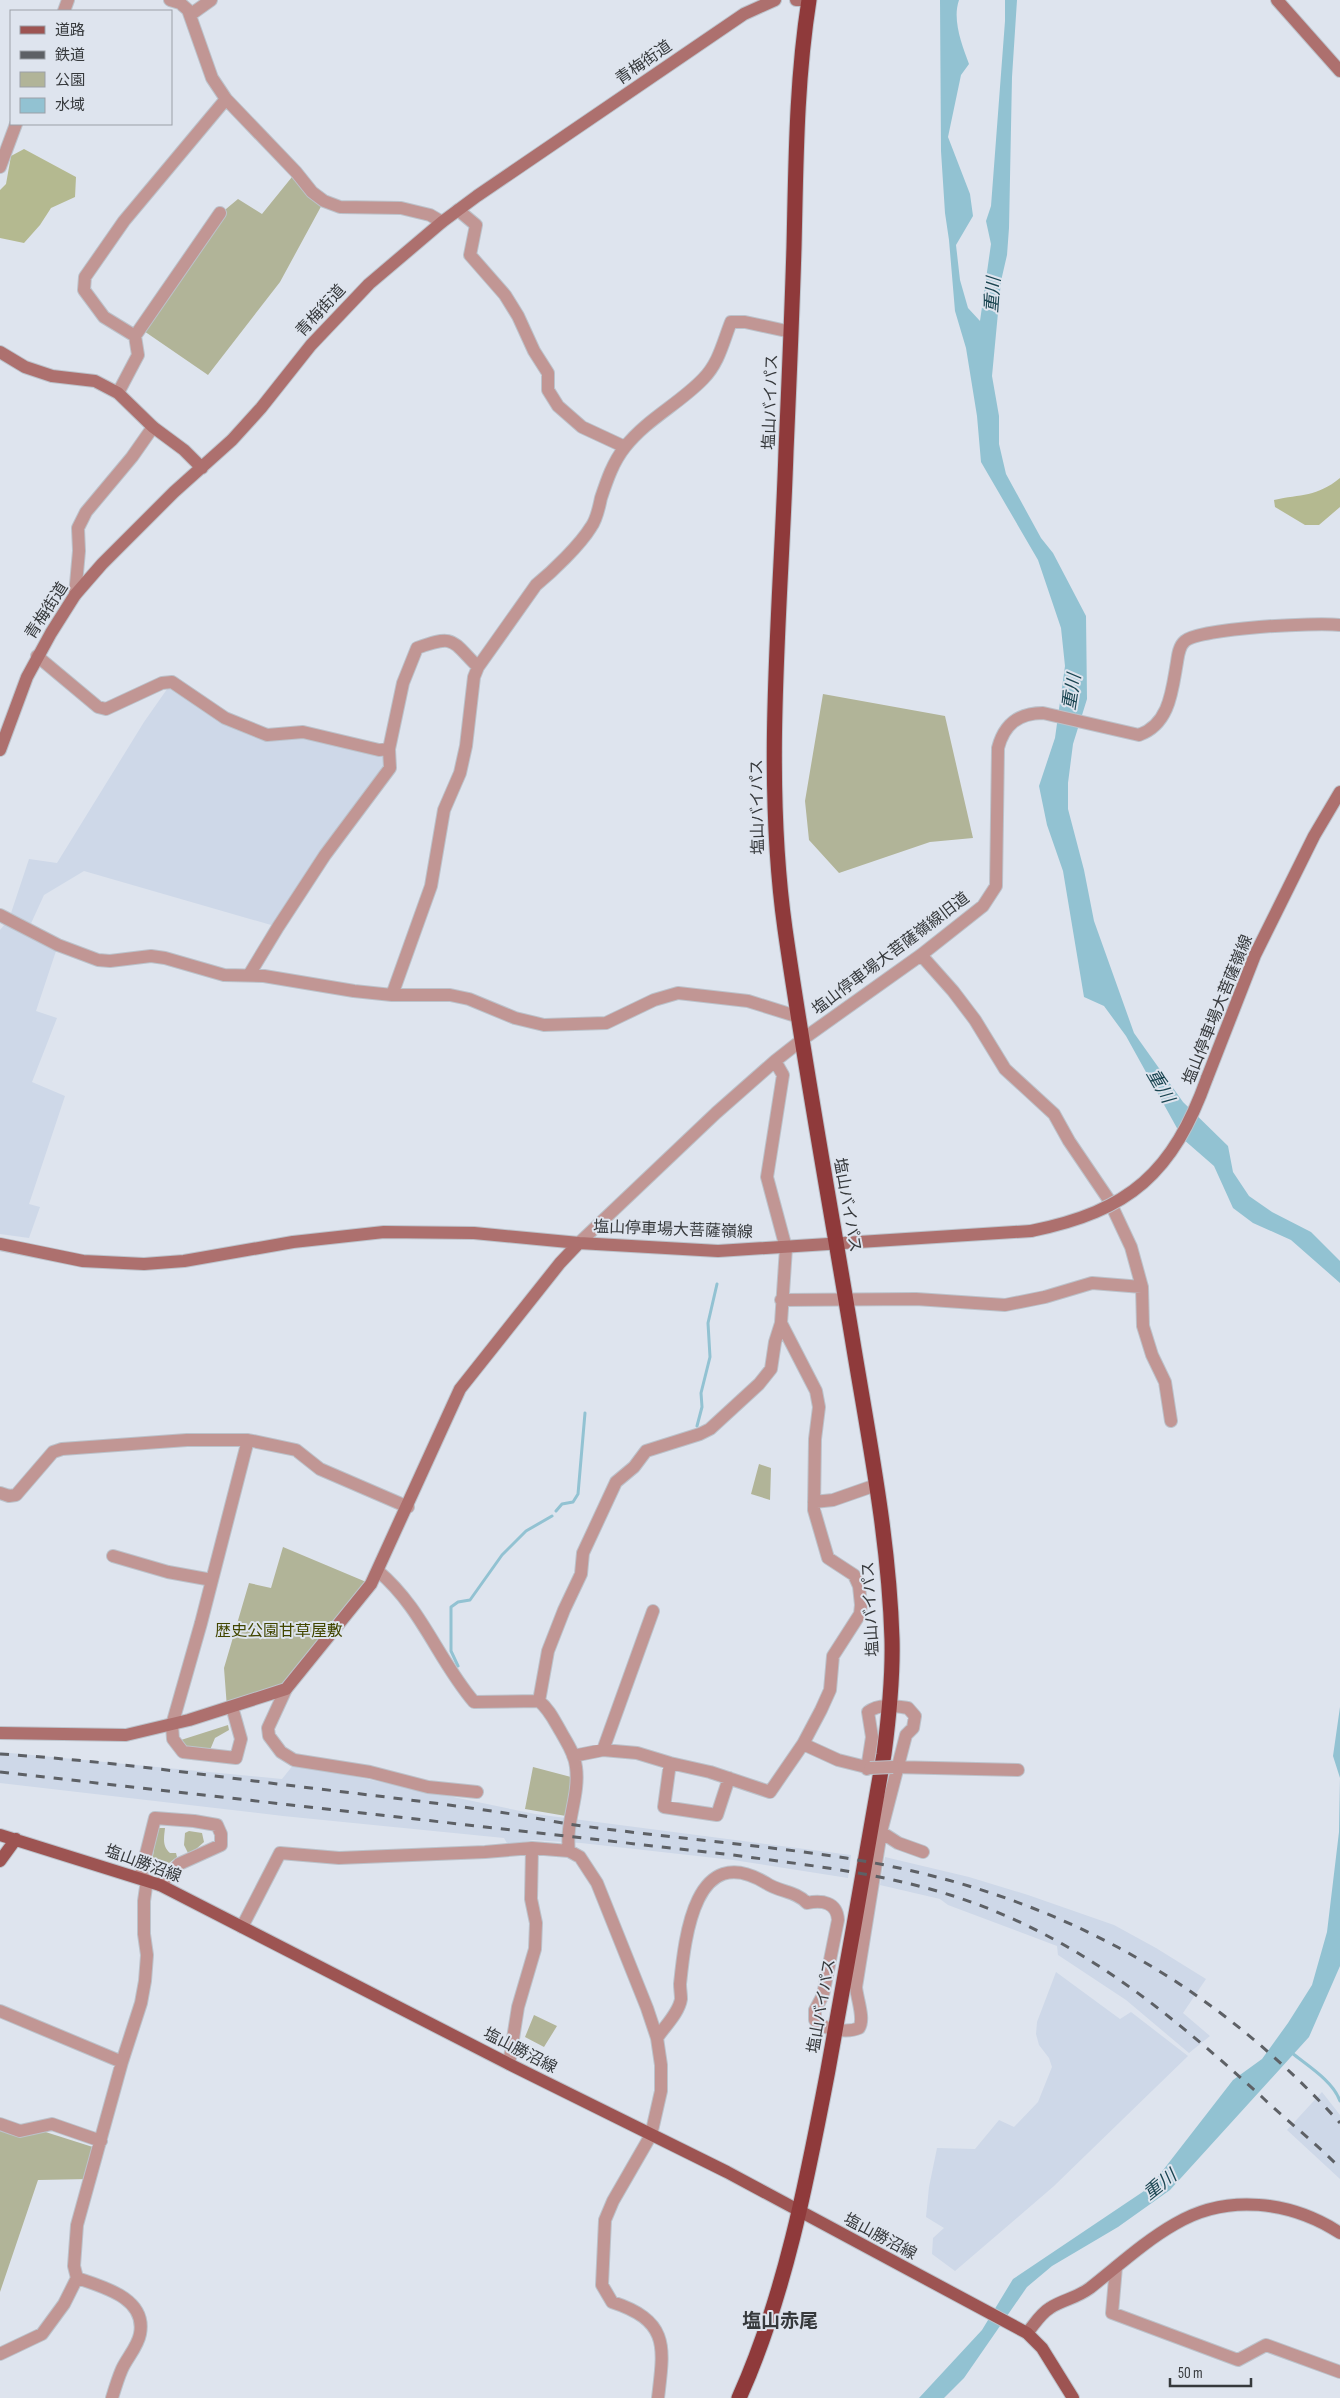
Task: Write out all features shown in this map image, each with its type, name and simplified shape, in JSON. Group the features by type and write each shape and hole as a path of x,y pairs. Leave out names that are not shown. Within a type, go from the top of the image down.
{"highway":[{"name":"塩山バイパス","path":"738,2398 757,2358 800,2212 884,1754 890,1706 892,1642 888,1568 876,1485 803,1039 776,859 774,785 791,332 802,48 809,0"}],"main road":[{"name":"塩山勝沼線","path":"0,1835 160,1885 509,2064 727,2172 1027,2333 1042,2348 1073,2398"},
{"path":"0,1861 16,1839"}],"street":[{"path":"170,0 180,2 188,10 212,78 226,99 296,172 312,192 324,201 340,207 401,208 430,215 442,222"},
{"name":"青梅街道","path":"0,750 27,677 37,656 75,595 102,564 174,492 202,468 261,408 337,316 369,284 458,210 744,14 775,0"},
{"path":"796,0 809,0"},
{"path":"1277,0 1340,71"},
{"path":"190,16 208,1"},
{"path":"135,336 104,317 84,290 85,277 124,221 226,99"},
{"path":"0,167 16,125"},
{"path":"458,210 476,225 470,256 505,295 518,316 548,374 548,390 558,406 582,427 625,447"},
{"path":"118,393 138,355 135,336 220,214"},
{"path":"392,995 431,886 444,810 460,773 466,746 469,704 474,677 478,667 536,585 549,575 592,527 608,475 625,447 654,419 703,379 722,350 731,322 746,322 791,332"},
{"path":"0,352 25,366 52,376 95,381 118,393 153,427 184,450 202,468"},
{"path":"75,595 79,552 78,528 86,512 132,457 153,427"},
{"name":"塩山停車場大菩薩嶺線旧道","path":"579,1243 716,1113 776,1061 803,1039 921,955 983,906 996,886 998,748 1005,732 1014,720 1021,715 1043,712 1139,736 1154,727 1164,713 1171,698 1181,646 1193,636 1235,630 1324,624 1340,625"},
{"path":"249,975 325,855 390,768 389,750 403,683 417,648 442,638 451,641 478,667"},
{"path":"37,656 98,707 106,709 162,683 172,682 225,718 267,735 304,732 378,750 389,750"},
{"name":"塩山停車場大菩薩嶺線","path":"286,1689 371,1584 408,1507 460,1389 560,1263 579,1243 718,1251 1031,1231 1063,1225 1094,1215 1136,1189 1163,1163 1178,1143 1195,1113 1255,955 1310,843 1340,792"},
{"path":"0,915 58,945 98,960 110,961 151,956 165,958 224,975 249,975 392,995 450,995 469,999 516,1018 544,1025 606,1023 654,1000 678,993 748,1001 800,1018"},
{"path":"921,955 964,1006 1005,1069 1054,1114 1109,1200 1131,1247 1142,1287 1143,1326 1152,1355 1165,1382 1171,1420"},
{"path":"539,1701 548,1651 564,1610 582,1574 583,1553 616,1482 634,1467 646,1451 710,1429 759,1384 771,1369 775,1342 781,1323 786,1248 767,1178 783,1075 776,1061"},
{"path":"0,1244 83,1261 144,1264 184,1261 293,1242 384,1232 474,1233 579,1243"},
{"path":"782,1300 916,1299 1005,1305 1044,1298 1092,1283 1142,1287"},
{"path":"573,1756 603,1750 637,1753 729,1778 770,1792 803,1744 830,1690 833,1656 860,1614 859,1586 854,1575 828,1558 814,1510 815,1439 819,1407 816,1391 781,1323"},
{"path":"0,1493 9,1496 16,1495 53,1452 62,1449 187,1440 248,1440 296,1450 320,1469 408,1507"},
{"path":"232,1707 241,1740 236,1758 183,1752 172,1738 172,1725 248,1440"},
{"path":"814,1502 833,1500 876,1485"},
{"path":"114,1556 168,1572 212,1580"},
{"path":"378,1571 391,1582 418,1614 461,1688 474,1702 539,1701 547,1708 573,1756 576,1777 567,1832 569,1851"},
{"path":"603,1750 653,1611"},
{"path":"0,1733 126,1735 172,1725 286,1689"},
{"path":"286,1689 268,1728 269,1736 280,1752 294,1760 370,1772 428,1787 478,1792"},
{"path":"656,2038 675,2012 681,2000 680,1986 687,1936 695,1904 709,1881 734,1871 745,1872 772,1888 801,1896 807,1902 827,1902 834,1907 838,1920 823,1995 814,2015 818,2023 835,2029 855,2030 861,2025 856,1987 881,1832 895,1767 906,1735 913,1728 915,1716 908,1708 874,1707 868,1712 872,1737 868,1768"},
{"path":"803,1744 838,1760 868,1768 1018,1770"},
{"path":"670,1763 664,1808 717,1815 729,1778"},
{"path":"0,2354 13,2350 42,2334 64,2304 78,2278 74,2266 77,2225 122,2062 141,2003 145,1981 147,1954 144,1934 143,1879 155,1818 217,1825 221,1834 221,1846 179,1864 160,1885"},
{"path":"881,1832 898,1843 923,1852"},
{"path":"509,2064 518,2007 535,1949 536,1923 531,1899 532,1848"},
{"path":"242,1926 280,1853 339,1858 485,1852 532,1848 569,1851 580,1857 597,1883 647,2008 656,2038 661,2065 661,2091 651,2135 613,2201 605,2220 602,2285 612,2302 630,2308 650,2322 659,2335 663,2354 658,2398"},
{"path":"0,2011 122,2062"},
{"path":"0,2124 20,2131 52,2124 101,2141"},
{"path":"1027,2333 1043,2313 1051,2307 1079,2296 1176,2223 1192,2215 1227,2206 1273,2205 1306,2214 1340,2233"},
{"path":"1116,2267 1112,2313 1238,2360 1266,2345 1340,2372"},
{"path":"78,2278 109,2289 131,2302 139,2317 140,2335 121,2370 112,2398"}],"shaded area":[{"path":"172,682 267,735 303,732 379,750 390,768 278,927 84,871 44,895 28,930 58,945 36,1011 57,1018 32,1082 65,1096 29,1204 40,1207 29,1238 0,1234 0,930 9,919 29,859 57,863 144,722"},
{"path":"0,1752 282,1779 294,1764 535,1814 851,1855 848,1878 733,1860 581,1843 533,1840 508,1845 504,1838 283,1816 0,1783"},
{"path":"885,1857 969,1877 1028,1895 1114,1925 1156,1948 1206,1979 1183,2013 1210,2036 1189,2053 1126,2000 1058,1955 1057,1946 948,1905 940,1899 880,1885"},
{"path":"1056,1972 1120,2019 1131,2012 1188,2056 1054,2186 955,2271 932,2254 933,2238 944,2228 926,2217 929,2187 937,2148 975,2149 999,2120 1014,2127 1038,2102 1052,2067 1049,2058 1039,2045 1036,2034 1037,2022"},
{"path":"1322,2092 1340,2115 1340,2179 1287,2130"}],"green space":[{"path":"24,149 76,177 75,197 51,208 40,225 24,243 0,238 0,190 6,184 11,156"},
{"path":"296,172 324,201 280,282 208,375 141,329 220,214 238,199 262,214"},
{"path":"1340,478 1340,507 1319,525 1305,525 1275,507 1274,500 1316,492"},
{"path":"823,694 945,716 973,838 930,842 839,873 809,840 805,801"},
{"path":"759,1464 771,1468 770,1500 751,1494"},
{"name":"歴史公園甘草屋敷","path":"283,1547 371,1584 293,1681 227,1708 224,1668 249,1583 271,1588"},
{"path":"228,1725 229,1730 215,1738 210,1750 184,1747 181,1740"},
{"path":"533,1767 571,1777 566,1816 525,1809"},
{"path":"157,1828 165,1828 164,1842 166,1848 170,1853 176,1853 177,1857 157,1872 151,1870"},
{"path":"189,1831 202,1833 204,1842 188,1853 184,1845 185,1833"},
{"path":"534,2015 557,2026 544,2047 525,2037"},
{"path":"0,2124 33,2128 99,2149 89,2179 38,2180 0,2292"}],"water":[{"name":"重川","path":"940,0 959,0 957,24 969,64 961,75 948,137 970,194 973,216 956,245 960,280 968,308 980,321 991,244 986,221 991,206 1005,0 1017,0 1012,77 1009,228 1007,255 1001,281 992,376 999,416 999,444 1006,474 1041,538 1053,553 1086,616 1087,699 1073,744 1068,783 1068,809 1084,870 1094,921 1134,1033 1183,1102 1228,1146 1233,1172 1249,1196 1272,1212 1311,1232 1340,1261 1340,1283 1291,1240 1253,1223 1233,1208 1214,1166 1183,1139 1126,1036 1104,1006 1084,997 1063,871 1047,825 1039,786 1055,738 1065,666 1061,628 1038,560 981,462 977,416 966,348 955,311 945,213 941,151"},
{"path":"1340,1707 1340,1778 1333,1756"},
{"name":"重川","path":"1340,1778 1340,1966 1309,2037 1170,2190 1118,2227 1052,2266 1027,2287 964,2378 944,2398 919,2398 982,2330 1013,2279 1150,2187 1233,2080 1262,2059 1288,2023 1312,1985 1327,1932 1339,1832"}],"waterway":[{"path":"697,1426 702,1407 701,1393 710,1357 708,1323 717,1284"},
{"path":"556,1511 562,1504 573,1502 578,1494 585,1413"},
{"path":"458,1666 451,1651 451,1607 458,1602 470,1600 502,1555 526,1531 552,1516"},
{"path":"1292,2053 1326,2080 1340,2101"}],"railway":[{"path":"0,1754 139,1767 416,1801 507,1813 603,1829 811,1853 919,1872 988,1892 1054,1917 1117,1947 1177,1982 1234,2023 1288,2070 1340,2123"},
{"path":"0,1772 733,1855 857,1873 930,1889 979,1905 1024,1924 1108,1972 1148,2001 1224,2063 1340,2168"}],"district":[{"name":"塩山赤尾","path":"780,2321"}]}
